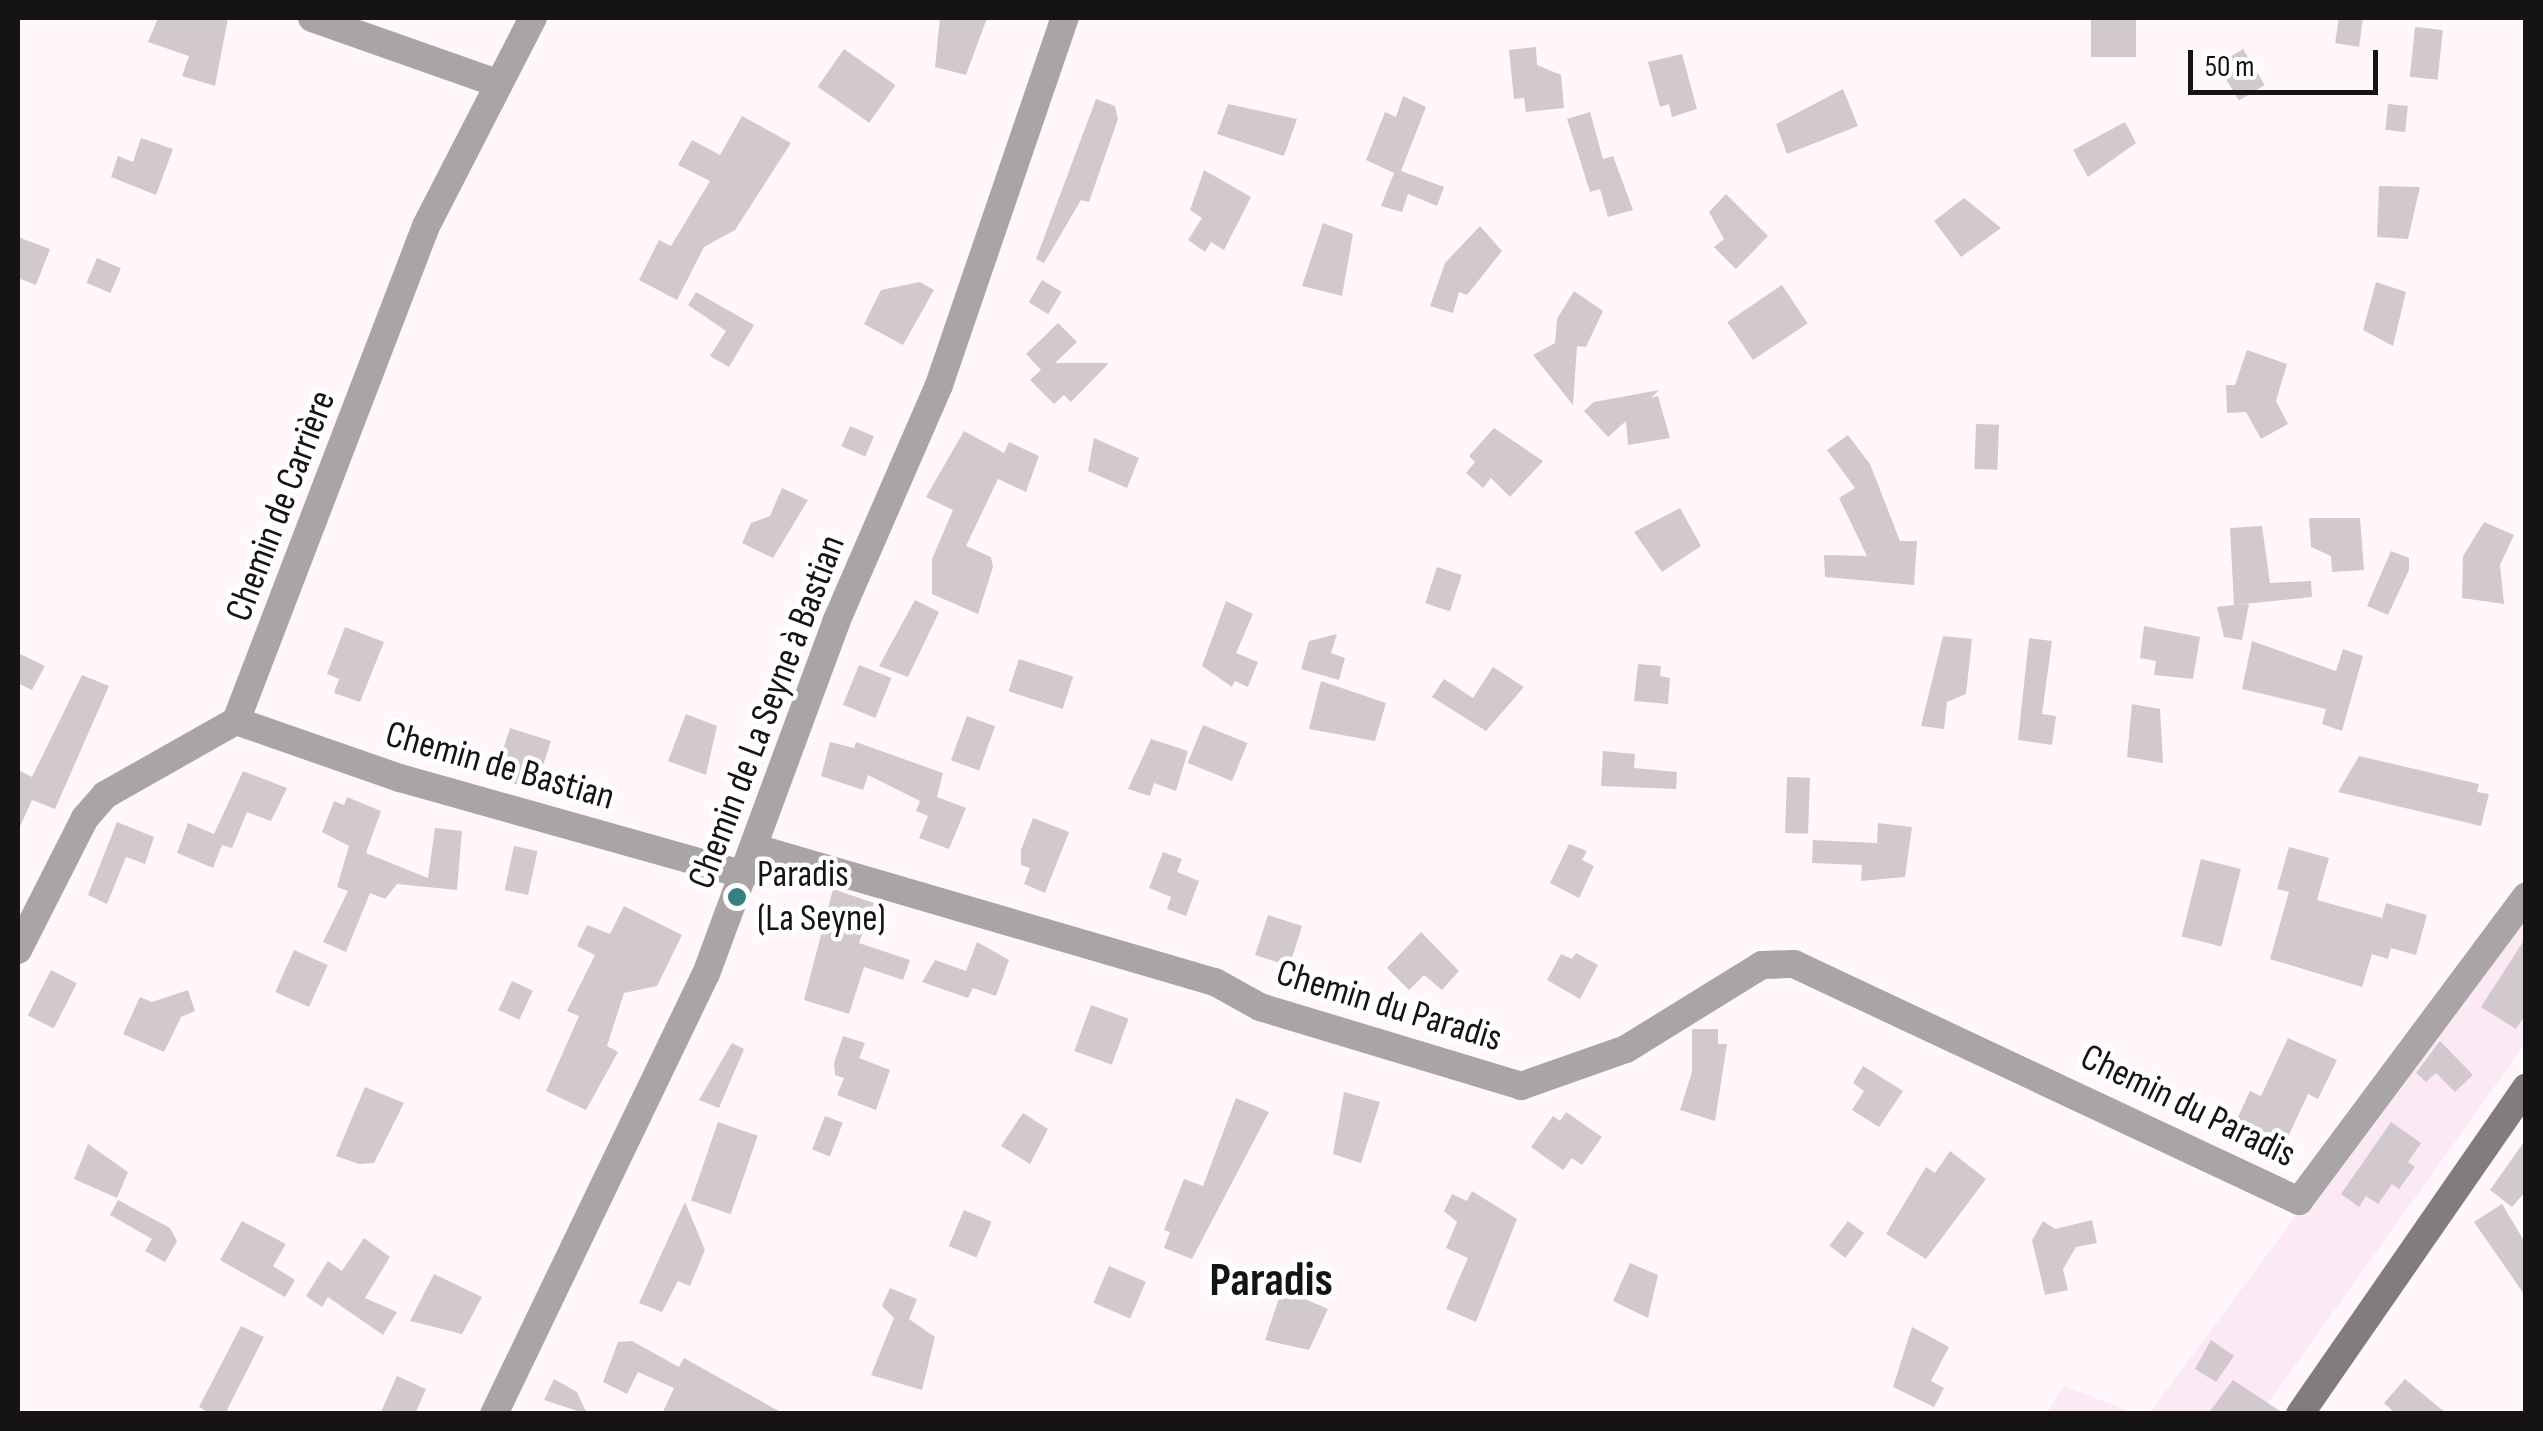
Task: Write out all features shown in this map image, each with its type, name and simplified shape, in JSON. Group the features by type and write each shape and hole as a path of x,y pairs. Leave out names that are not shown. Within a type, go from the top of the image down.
{"main road":[{"path":"2300,1414 2526,1088"}],"street":[{"path":"312,18 499,84"},
{"name":"Chemin de Carrière","path":"236,721 426,226 533,18"},
{"name":"Chemin de La Seyne à Bastian","path":"494,1414 656,1090 746,876 836,622 939,385 1065,18"},
{"path":"18,950 84,818 105,795 236,721"},
{"name":"Chemin de Bastian","path":"236,721 400,778 746,876"},
{"name":"Chemin du Paradis","path":"756,848 1215,982 1260,1007 1522,1086 1626,1049 1762,964 1794,964 2299,1201 2526,896"}],"shaded area":[{"path":"2525,907 2525,1044 2261,1413 2149,1414"},
{"path":"2064,1386 2134,1413 2047,1413"}],"building":[{"path":"158,18 228,18 215,86 182,76 189,56 148,42"},
{"path":"940,18 987,18 966,75 935,67"},
{"path":"2091,18 2136,18 2136,57 2091,57"},
{"path":"2339,18 2363,18 2359,47 2335,43"},
{"path":"2415,27 2443,30 2438,80 2410,77"},
{"path":"1536,47 1537,65 1561,75 1564,108 1526,112 1524,98 1514,99 1509,50"},
{"path":"844,49 896,85 869,123 818,87"},
{"path":"2243,49 2265,85 2239,100 2217,64"},
{"path":"1682,54 1697,109 1672,117 1669,104 1660,107 1648,62"},
{"path":"1843,89 1858,126 1787,154 1776,124"},
{"path":"1403,96 1426,107 1401,171 1444,187 1437,206 1408,194 1402,212 1381,206 1394,173 1366,160 1385,112 1396,117"},
{"path":"1096,99 1115,106 1118,119 1089,202 1081,200 1044,263 1036,259"},
{"path":"1228,104 1297,119 1284,156 1217,134"},
{"path":"2388,104 2408,106 2405,132 2385,130"},
{"path":"1590,112 1603,159 1613,156 1633,210 1608,217 1600,189 1590,192 1567,119"},
{"path":"742,116 791,143 735,230 704,247 677,300 639,280 659,240 671,246 710,181 678,165 692,140 720,155"},
{"path":"2125,122 2136,143 2088,177 2073,150"},
{"path":"141,138 173,149 156,195 111,177 118,156 133,162"},
{"path":"1204,170 1251,197 1224,250 1211,242 1205,252 1188,240 1202,218 1190,210"},
{"path":"2379,186 2420,187 2408,239 2377,237"},
{"path":"1726,194 1768,236 1736,269 1714,247 1724,239 1709,212"},
{"path":"1964,198 2001,228 1961,257 1934,221"},
{"path":"1323,223 1353,234 1342,296 1302,286"},
{"path":"1480,226 1502,251 1467,295 1459,292 1453,313 1430,306 1445,263"},
{"path":"18,237 50,249 36,285 18,278"},
{"path":"97,258 121,268 110,293 86,283"},
{"path":"1042,280 1062,292 1048,314 1029,302"},
{"path":"920,282 934,290 903,345 864,324 881,290"},
{"path":"2376,282 2406,292 2393,346 2363,330"},
{"path":"1782,285 1808,323 1753,360 1727,322"},
{"path":"1574,291 1603,311 1586,347 1577,346 1573,405 1533,355 1555,343 1557,319"},
{"path":"696,292 754,325 729,367 710,356 726,331 688,305"},
{"path":"1058,323 1077,342 1055,363 1109,363 1071,402 1064,395 1054,404 1030,380 1041,370 1026,354"},
{"path":"2247,350 2287,364 2276,401 2288,424 2261,439 2246,412 2227,413 2226,385 2235,385"},
{"path":"1659,390 1651,398 1658,396 1670,438 1628,445 1626,421 1608,437 1584,411 1594,402"},
{"path":"1976,424 1999,425 1997,470 1974,469"},
{"path":"850,426 874,436 865,456 841,446"},
{"path":"1494,428 1543,461 1510,497 1491,478 1483,488 1466,473 1475,462 1469,456"},
{"path":"964,431 1004,453 1009,442 1039,456 1026,492 998,479 966,546 991,557 993,567 978,614 932,594 932,559 953,510 926,497"},
{"path":"1848,435 1870,464 1900,541 1917,541 1914,585 1825,577 1824,555 1867,556 1839,498 1855,488 1827,450"},
{"path":"1094,438 1139,458 1127,488 1088,471"},
{"path":"782,488 808,500 773,558 742,543 751,523 770,516"},
{"path":"1680,508 1701,546 1662,572 1634,532"},
{"path":"2309,518 2360,518 2364,570 2332,572 2331,556 2311,547"},
{"path":"2484,522 2514,535 2500,565 2504,604 2462,598 2463,556"},
{"path":"2262,526 2270,583 2311,581 2312,597 2234,605 2230,528"},
{"path":"2391,551 2409,558 2409,570 2388,615 2367,606"},
{"path":"1437,567 1462,575 1450,611 1425,603"},
{"path":"915,600 939,612 908,677 879,666"},
{"path":"1226,601 1253,614 1236,653 1258,662 1248,687 1235,681 1232,687 1202,666"},
{"path":"2249,604 2242,640 2224,637 2217,607"},
{"path":"2144,626 2200,637 2193,679 2154,675 2156,661 2140,658"},
{"path":"345,627 384,642 360,702 334,693 339,679 327,674"},
{"path":"1337,634 1331,653 1345,658 1339,680 1301,669 1309,641"},
{"path":"1943,636 1972,639 1966,694 1947,702 1944,729 1921,726"},
{"path":"2029,638 2052,641 2042,714 2056,716 2052,745 2018,740"},
{"path":"2252,641 2336,671 2343,649 2363,656 2342,731 2322,724 2326,709 2242,689"},
{"path":"18,653 45,666 32,690 18,683"},
{"path":"1019,659 1073,677 1063,709 1008,691"},
{"path":"1638,664 1661,666 1660,676 1670,678 1668,704 1634,701"},
{"path":"859,665 891,678 875,718 843,705"},
{"path":"1493,667 1524,687 1486,731 1432,697 1444,679 1473,698"},
{"path":"82,675 109,686 55,809 32,800 18,831 18,770 32,777"},
{"path":"1321,681 1386,703 1375,741 1309,729"},
{"path":"2132,704 2160,709 2163,763 2127,757"},
{"path":"686,714 717,726 706,775 668,761"},
{"path":"967,716 995,726 979,770 951,760"},
{"path":"1203,725 1248,743 1232,781 1188,763"},
{"path":"510,728 551,741 539,778 529,775 525,787 494,777"},
{"path":"1151,739 1188,751 1176,791 1154,783 1150,796 1128,789"},
{"path":"830,742 854,748 856,742 943,773 937,797 966,808 949,849 919,838 928,816 916,811 920,801 868,775 863,790 821,776"},
{"path":"1603,751 1635,754 1634,768 1677,772 1676,789 1601,786"},
{"path":"2359,756 2479,784 2477,792 2489,794 2481,826 2338,792"},
{"path":"243,771 287,788 271,821 247,812 232,848 222,845 213,868 177,853 188,823 214,834"},
{"path":"1787,777 1810,778 1808,834 1785,833"},
{"path":"347,797 381,811 366,853 428,878 435,828 462,831 457,890 397,884 385,899 370,893 346,952 323,942 348,891 337,887 349,846 322,832 334,801 344,805"},
{"path":"1033,818 1069,832 1045,893 1024,884 1030,868 1021,865 1021,850"},
{"path":"117,822 154,837 145,864 126,857 107,904 88,895"},
{"path":"1878,823 1912,827 1905,877 1861,881 1862,865 1812,863 1813,840 1877,843"},
{"path":"1569,844 1587,851 1582,860 1594,866 1579,898 1550,883"},
{"path":"514,846 537,851 528,895 505,890"},
{"path":"2289,847 2329,858 2317,900 2382,918 2386,903 2427,915 2416,955 2391,948 2388,959 2372,954 2362,987 2270,959 2289,892 2277,889"},
{"path":"1163,852 1182,859 1177,872 1199,881 1186,916 1167,909 1171,897 1149,888"},
{"path":"2201,859 2241,869 2221,947 2182,937"},
{"path":"833,889 874,903 859,943 910,960 903,980 864,967 849,1014 804,1000"},
{"path":"624,906 682,935 657,986 624,993 607,1046 618,1052 586,1110 546,1091 579,1016 567,1011 595,955 577,946 587,925 610,934"},
{"path":"1268,915 1302,926 1289,966 1255,955"},
{"path":"1421,932 1459,971 1442,990 1424,975 1409,990 1387,968"},
{"path":"2526,937 2526,1014 2516,1029 2481,1007"},
{"path":"977,942 1009,960 996,996 973,988 968,998 922,982 935,960 966,971"},
{"path":"294,950 328,965 309,1007 275,992"},
{"path":"1576,953 1598,965 1580,999 1547,980 1561,954 1572,959"},
{"path":"51,970 77,983 54,1029 28,1015"},
{"path":"512,981 533,991 519,1020 498,1010"},
{"path":"188,990 195,1011 181,1017 164,1052 123,1034 140,997 152,1002"},
{"path":"1091,1005 1129,1019 1112,1065 1074,1051"},
{"path":"1692,1029 1718,1029 1718,1044 1727,1044 1715,1121 1680,1110 1692,1072"},
{"path":"843,1036 865,1043 859,1058 890,1070 876,1110 837,1095 844,1078 835,1075 834,1063"},
{"path":"2288,1038 2337,1060 2318,1099 2308,1094 2281,1152 2232,1130 2250,1091 2261,1096"},
{"path":"2440,1041 2473,1075 2455,1092 2436,1073 2426,1082 2416,1073"},
{"path":"732,1043 744,1049 719,1108 699,1100"},
{"path":"1863,1066 1903,1091 1879,1127 1852,1110 1864,1091 1853,1083"},
{"path":"365,1087 404,1103 374,1163 359,1164 336,1156"},
{"path":"1344,1092 1380,1102 1361,1163 1333,1154"},
{"path":"1236,1098 1269,1112 1192,1259 1164,1248 1170,1232 1164,1230 1184,1179 1203,1186"},
{"path":"1566,1112 1602,1137 1582,1165 1572,1158 1563,1170 1531,1147 1553,1116 1560,1121"},
{"path":"1023,1113 1048,1129 1030,1164 1001,1146"},
{"path":"825,1116 843,1123 830,1156 812,1150"},
{"path":"718,1122 758,1136 731,1214 691,1200"},
{"path":"2391,1122 2421,1143 2408,1162 2415,1167 2399,1189 2392,1184 2378,1204 2366,1196 2359,1207 2341,1194"},
{"path":"2526,1139 2526,1191 2512,1207 2490,1190"},
{"path":"88,1144 128,1172 117,1198 74,1179"},
{"path":"1950,1151 1986,1179 1926,1259 1886,1234 1926,1167 1935,1173"},
{"path":"1472,1191 1517,1219 1476,1322 1446,1309 1468,1258 1446,1248 1457,1222 1444,1211 1452,1194 1467,1201"},
{"path":"118,1200 170,1228 177,1241 165,1262 145,1251 152,1239 110,1215"},
{"path":"685,1202 705,1250 690,1286 678,1281 662,1312 639,1303"},
{"path":"2502,1204 2526,1244 2526,1297 2474,1222"},
{"path":"964,1210 992,1222 976,1258 949,1246"},
{"path":"2092,1220 2097,1243 2076,1247 2063,1269 2068,1290 2045,1295 2032,1240 2043,1221 2055,1229"},
{"path":"242,1221 286,1244 273,1266 295,1280 285,1297 220,1260"},
{"path":"1848,1221 1864,1233 1845,1258 1829,1246"},
{"path":"364,1238 390,1257 365,1298 397,1312 383,1335 328,1297 322,1307 306,1296 328,1261 342,1271"},
{"path":"1630,1263 1658,1275 1648,1318 1613,1301"},
{"path":"1109,1266 1146,1282 1130,1318 1093,1303"},
{"path":"434,1274 482,1297 462,1334 410,1321"},
{"path":"890,1288 917,1299 909,1319 935,1337 922,1390 871,1375 894,1318 882,1306"},
{"path":"1282,1289 1328,1309 1309,1350 1265,1340"},
{"path":"241,1326 264,1337 225,1414 211,1414 199,1407"},
{"path":"1912,1327 1949,1347 1931,1381 1944,1388 1934,1407 1893,1387"},
{"path":"2211,1340 2234,1356 2216,1382 2195,1369"},
{"path":"632,1341 679,1367 684,1358 784,1414 662,1414 674,1388 638,1372 627,1394 603,1382 618,1342"},
{"path":"397,1376 426,1389 415,1414 380,1414"},
{"path":"554,1379 577,1392 587,1414 544,1400"},
{"path":"2405,1379 2447,1414 2396,1414 2384,1403"},
{"path":"2233,1380 2283,1413 2283,1414 2208,1414"}],"place":[{"name":"Paradis (La Seyne)","path":"737,897"}],"district":[{"name":"Paradis","path":"1271,1281"}]}
